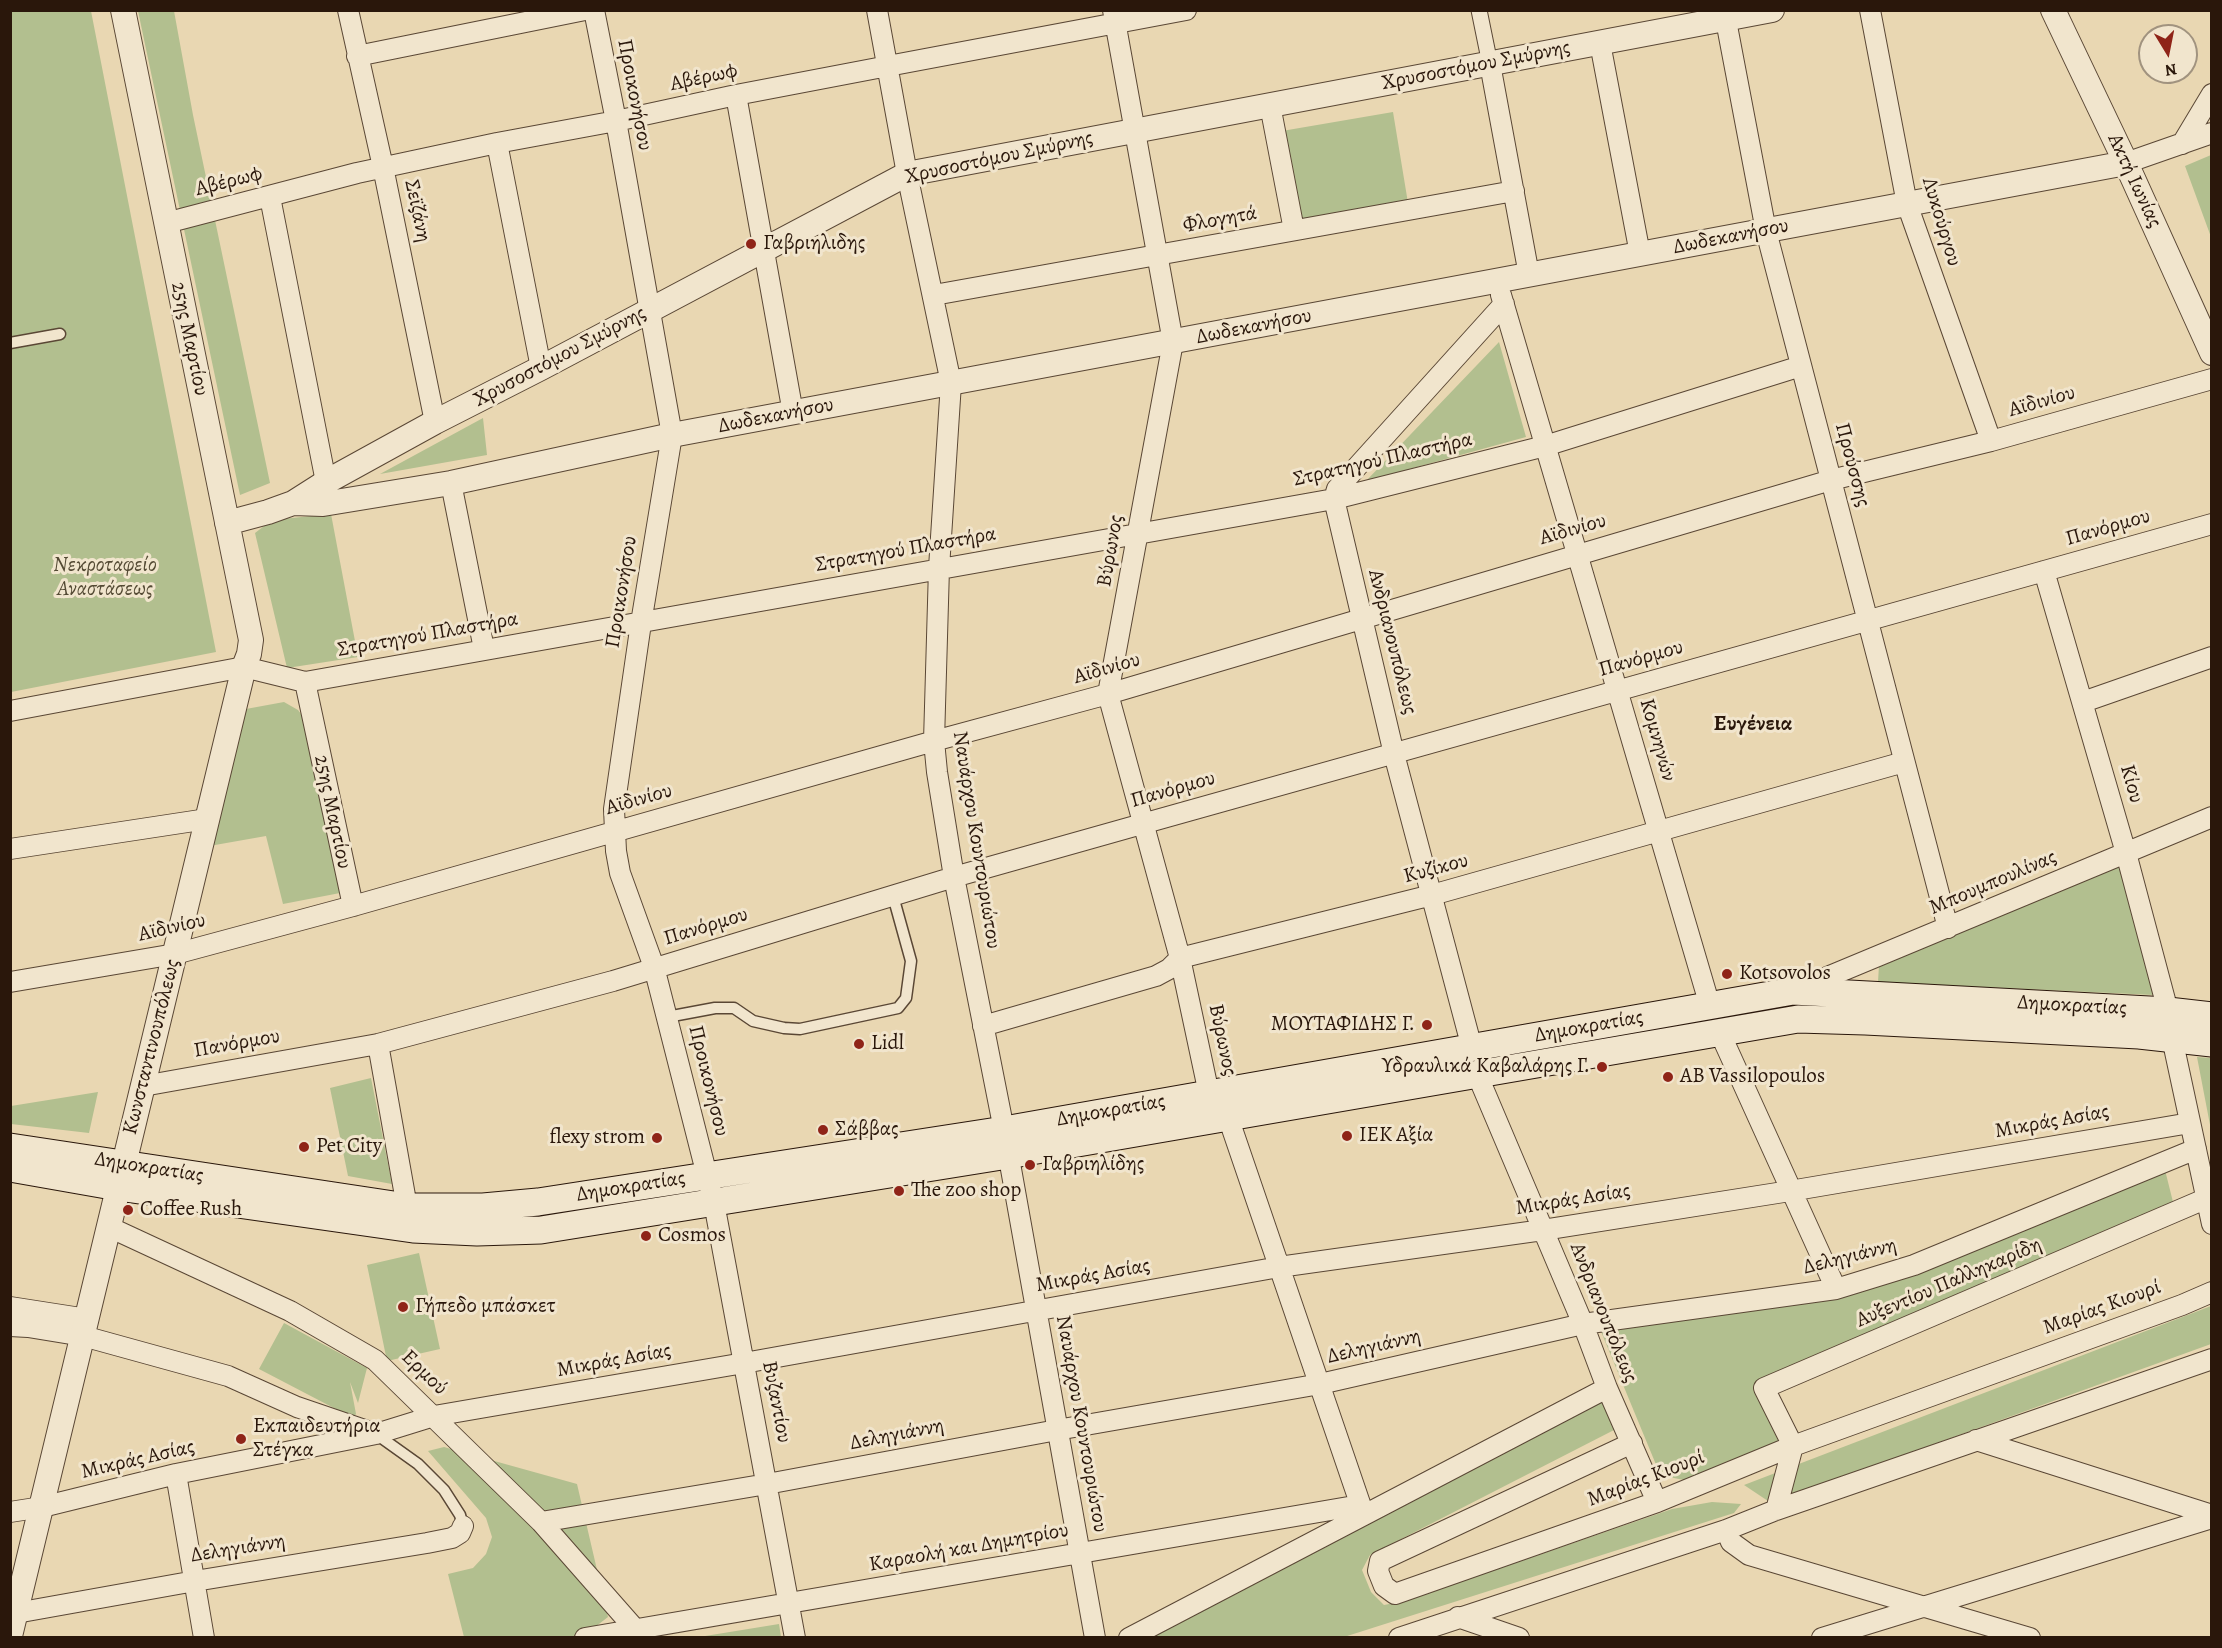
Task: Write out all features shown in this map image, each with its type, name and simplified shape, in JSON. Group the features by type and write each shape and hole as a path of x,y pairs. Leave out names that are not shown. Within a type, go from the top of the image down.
{"main road":[{"name":"Δημοκρατίας","path":"10,1147 121,1176 413,1229 477,1232 541,1230 714,1203 1006,1142 1209,1094 1793,991 2168,1011 2211,1016"},
{"name":"Δημοκρατίας","path":"10,1168 121,1176 407,1207 462,1208 515,1205 707,1175 1228,1117 1798,1020 1828,1019 2172,1038 2211,1043"}],"street":[{"name":"25ης Μαρτίου","path":"123,10 251,640 244,667"},
{"name":"Σεϊζάνη","path":"348,10 383,167 435,422"},
{"path":"357,56 585,10"},
{"name":"Προικονήσου","path":"594,10 672,435 641,623 614,809 614,832 620,873 654,967 707,1175"},
{"name":"Ναυάρχου Κουντουριώτου","path":"878,10 907,174 951,383 939,568 934,741 954,878 1006,1142 1095,1638"},
{"name":"Αβέρωφ","path":"166,223 383,167 497,143 888,66 1115,17 1186,10"},
{"path":"1479,10 1529,275"},
{"name":"Χρυσοστόμου Σμύρνης","path":"227,523 293,503 326,482 435,422 907,174 1600,43 1725,15 1772,10"},
{"name":"Λυκούργου","path":"1870,10 1907,204 1991,441"},
{"name":"Ακτή Ιωνίας","path":"2053,10 2126,164 2211,353"},
{"name":"Προύσσης","path":"1725,15 1766,231 1948,928"},
{"name":"Βύρωνος","path":"1115,17 1173,342 1108,694 1180,958 1209,1094"},
{"path":"1600,43 1640,254"},
{"path":"2182,144 2211,94"},
{"path":"736,95 793,413"},
{"path":"1270,105 1294,231"},
{"name":"Δωδεκανήσου","path":"293,503 323,504 451,483 672,435 1173,342 1500,292 1529,275 2126,164 2211,134"},
{"path":"497,143 541,368"},
{"name":"Φλογητά","path":"934,295 1514,191"},
{"path":"270,197 326,482"},
{"path":"1334,499 1337,489 1500,292"},
{"name":"Κομνηνών","path":"1500,292 1710,1006"},
{"name":"Στρατηγού Πλαστήρα","path":"10,711 244,667 305,682 1334,499 1545,446 1801,366"},
{"name":"Αϊδινίου","path":"10,982 175,954 353,906 1108,694 1831,480 1991,441 2211,379"},
{"path":"451,483 484,649"},
{"name":"Ανδριανουπόλεως","path":"1334,499 1360,619 1472,1048"},
{"name":"Πανόρμου","path":"143,1086 378,1044 613,981 893,896 1142,824 2211,524"},
{"name":"Κίου","path":"2044,571 2126,853 2168,1011"},
{"path":"2083,702 2211,657"},
{"name":"Κωνσταντινουπόλεως","path":"13,1625 17,1586 42,1507 244,667"},
{"name":"25ης Μαρτίου","path":"305,682 353,906"},
{"name":"Κυζίκου","path":"983,1026 1156,976 1169,969 1180,958 1432,895 1905,762"},
{"name":"Μπουμπουλίνας","path":"1793,991 2211,817"},
{"path":"10,849 207,819"},
{"path":"1720,1033 1836,1289"},
{"path":"2172,1038 2209,1197 2211,1224"},
{"path":"378,1044 407,1207"},
{"name":"Ανδριανουπόλεως","path":"1477,1074 1583,1324 1607,1388 1657,1502"},
{"path":"1228,1117 1362,1510"},
{"name":"Μικράς Ασίας","path":"10,1512 42,1507 176,1474 376,1434 434,1416 1279,1267 1543,1230 1790,1191 2190,1123"},
{"name":"Δεληγιάννη","path":"541,1522 767,1484 1320,1384 1583,1324 1836,1289 1914,1265 2196,1149"},
{"name":"Βυζαντίου","path":"707,1175 795,1638"},
{"name":"Αυξεντίου Παλληκαρίδη","path":"1793,1446 1764,1388 2209,1197"},
{"name":"Ερμού","path":"109,1227 290,1311 375,1360 541,1522 640,1633"},
{"name":"Μαρίας Κιουρί","path":"1632,1443 1380,1561 1378,1571 1384,1586 1395,1594 1657,1502 1793,1446 2182,1305 2211,1292"},
{"path":"10,1307 85,1328 228,1376 297,1407 376,1434"},
{"path":"10,1326 85,1328"},
{"path":"1399,1638 1726,1530 1776,1510 2211,1359"},
{"path":"1129,1638 1362,1510 1607,1388"},
{"path":"1976,1440 2211,1517"},
{"path":"1776,1510 1793,1446"},
{"path":"176,1474 204,1638"},
{"name":"Καραολή και Δημητρίου","path":"585,1638 640,1633 789,1603 1080,1553 1362,1510"},
{"path":"1822,1638 2211,1517"},
{"name":"Δεληγιάννη","path":"13,1625 195,1581 452,1538 460,1533 463,1526"},
{"path":"1726,1530 1731,1542 1749,1555 2030,1638"},
{"path":"1458,1617 1519,1638"}],"lane":[{"path":"10,344 60,334"},
{"path":"667,1017 715,1008 734,1008 753,1021 800,1029 898,1008 906,998 911,961 893,896"},
{"path":"376,1434 418,1464 444,1490 460,1515 463,1526"}],"green space":[{"name":"Νεκροταφείο Αναστάσεως","path":"11,11 91,11 216,652 11,692"},
{"path":"138,11 174,11 193,115 270,483 240,495"},
{"path":"1393,112 1408,203 1297,222 1282,131"},
{"path":"2211,155 2211,237 2185,166"},
{"path":"1499,342 1526,437 1366,481"},
{"path":"483,418 487,455 380,474"},
{"path":"331,514 358,657 287,668 255,533 272,520"},
{"path":"284,702 298,710 305,719 340,893 283,904 266,836 198,848 235,711"},
{"path":"2124,859 2157,984 2153,995 1878,982 1879,965"},
{"path":"2197,1057 2211,1058 2211,1130"},
{"path":"371,1078 392,1184 348,1176 330,1088"},
{"path":"98,1092 89,1133 11,1124 11,1106"},
{"path":"2164,1166 2174,1206 1753,1386 1783,1441 1689,1481 1669,1477 1657,1467 1600,1329 1837,1297"},
{"name":"Γήπεδο μπάσκετ","path":"419,1253 440,1349 387,1361 367,1265"},
{"path":"2211,1306 2211,1344 1771,1503 1744,1485"},
{"path":"284,1323 367,1368 358,1403 350,1382 356,1414 353,1418 259,1369"},
{"path":"1602,1395 1616,1429 1370,1555 1362,1570 1371,1592 1384,1605 1405,1601 1672,1509 1712,1502 1741,1504 1734,1513 1344,1637 1136,1638"},
{"path":"444,1447 577,1484 608,1617 582,1637 464,1637 448,1574 473,1568 486,1554 492,1537 486,1518 428,1451"},
{"path":"779,1624 781,1637 699,1637"}],"place":[{"name":"Γαβριηλιδης","path":"751,244"},
{"name":"Kotsovolos","path":"1727,974"},
{"name":"ΜΟΥΤΑΦΙΔΗΣ Γ.","path":"1427,1025"},
{"name":"Lidl","path":"859,1044"},
{"name":"Υδραυλικά Καβαλάρης Γ.","path":"1602,1067"},
{"name":"AB Vassilopoulos","path":"1668,1077"},
{"name":"Σάββας","path":"823,1130"},
{"name":"ΙΕΚ Αξία","path":"1347,1136"},
{"name":"flexy strom","path":"657,1138"},
{"name":"Pet City","path":"304,1147"},
{"name":"Γαβριηλίδης","path":"1030,1165"},
{"name":"The zoo shop","path":"899,1191"},
{"name":"Coffee Rush","path":"128,1210"},
{"name":"Cosmos","path":"646,1236"},
{"name":"Γήπεδο μπάσκετ","path":"403,1307"},
{"name":"Εκπαιδευτήρια Στέγκα","path":"241,1439"}],"district":[{"name":"Ευγένεια","path":"1753,725"}]}
